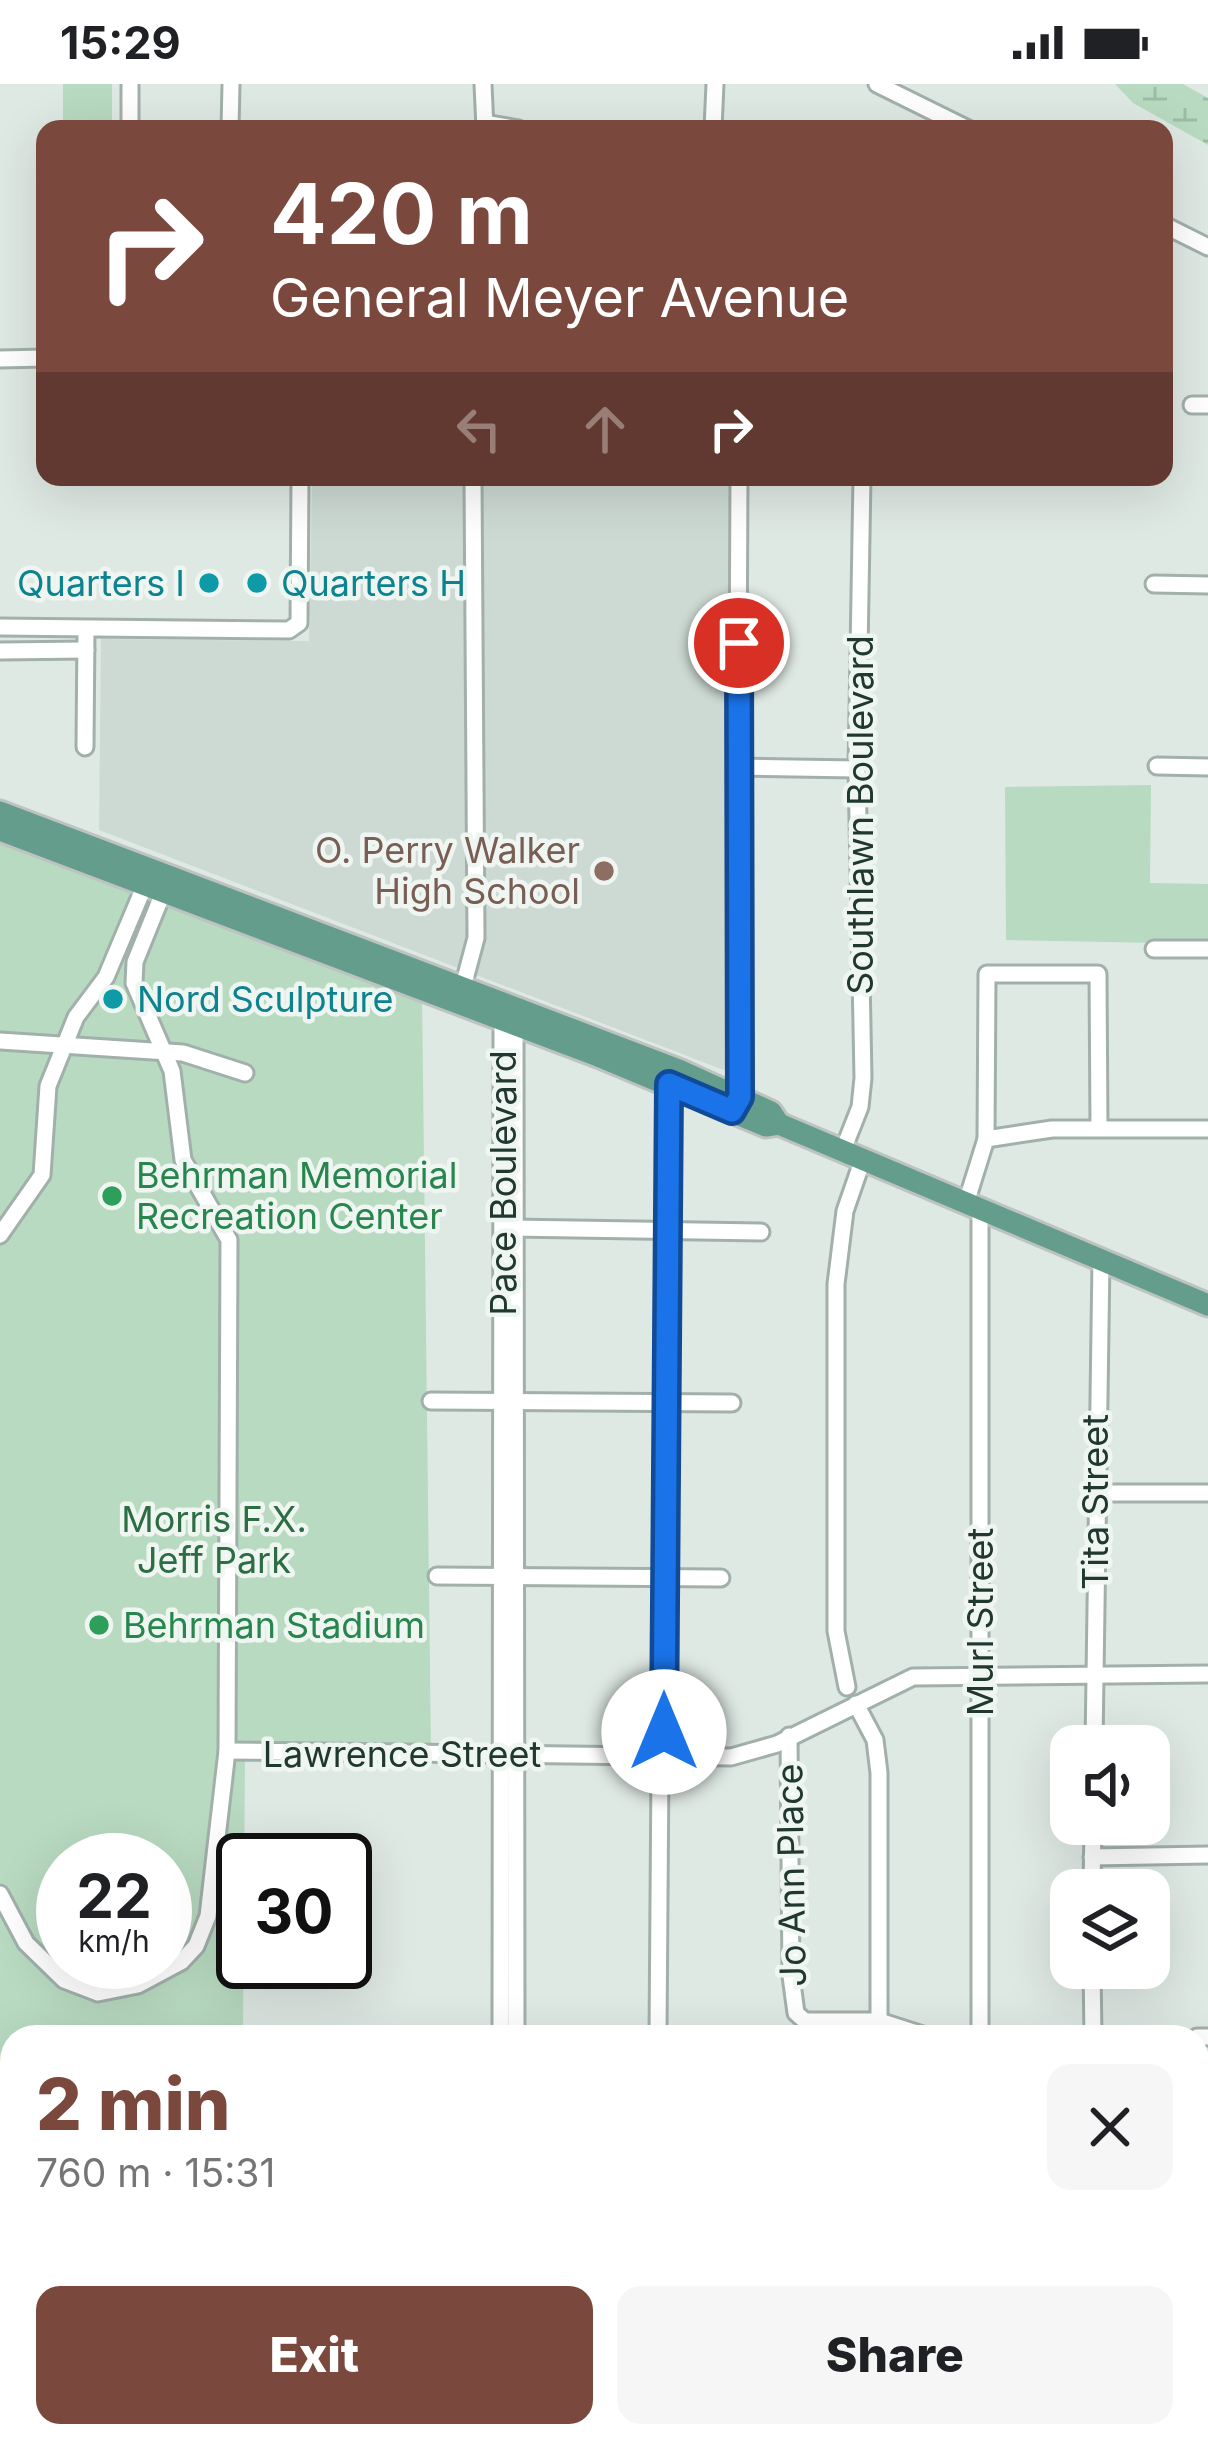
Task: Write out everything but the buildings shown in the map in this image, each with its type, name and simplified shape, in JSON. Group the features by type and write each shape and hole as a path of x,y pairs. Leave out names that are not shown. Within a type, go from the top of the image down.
{"main road":[{"path":"0,812 158,880 510,1017 736,1104 771,1112 779,1124 1208,1305"},
{"path":"0,830 158,880"}],"street":[{"path":"130,84 130,120"},
{"path":"230,120 231,84"},
{"path":"483,84 484,120"},
{"path":"713,120 715,84"},
{"path":"877,84 950,120"},
{"path":"1173,230 1208,247"},
{"path":"0,358 36,358"},
{"path":"0,627 289,631 299,623 300,486"},
{"path":"461,995 476,938 473,486"},
{"path":"736,1104 739,486"},
{"name":"Southlawn Boulevard","path":"847,1688 836,1631 836,1284 862,1096 857,769 862,486"},
{"path":"1154,584 1208,585"},
{"path":"85,747 86,628"},
{"path":"0,651 86,650"},
{"path":"1157,766 1208,766"},
{"path":"739,767 857,769"},
{"path":"0,1235 42,1175 44,1107 76,1017 106,976 158,880"},
{"name":"Lawrence Street","path":"0,1894 26,1943 77,1988 113,1992 162,1974 181,1962 205,1929 227,1751 229,1240 183,1160 176,1089 134,983 135,962 158,880"},
{"path":"1154,949 1208,949"},
{"name":"Murl Street","path":"980,2025 974,1203 986,1138 987,974 1098,974 1099,1128"},
{"name":"Pace Boulevard","path":"502,2025 509,1917 510,1017"},
{"path":"0,1041 162,1050 209,1058 245,1073"},
{"path":"658,2025 667,1403 664,1226 674,1077"},
{"path":"986,1138 1010,1132 1099,1128 1208,1129"},
{"path":"511,1228 664,1226 760,1232"},
{"name":"Tita Street","path":"1094,1725 1094,1493 1101,1258"},
{"path":"431,1401 732,1403"},
{"path":"1094,1493 1208,1493"},
{"path":"437,1576 721,1578"},
{"name":"Lawrence Street","path":"227,1751 731,1756 789,1736 913,1677 1208,1674"},
{"path":"856,1704 875,1740 879,1773 879,2021 892,2025"},
{"name":"Jo Ann Place","path":"789,1736 790,1954 796,2013 805,2020 879,2021"},
{"path":"1092,1845 1092,1869"},
{"path":"1092,1857 1208,1855"},
{"name":"Pace Boulevard","path":"509,1917 515,2025"},
{"path":"1093,1989 1093,2025"}],"shaded area":[{"path":"312,486 731,486 729,1072 99,830 101,639 309,641"}],"green space":[{"path":"63,84 112,84 112,120 63,120"},
{"path":"1115,84 1183,84 1208,98 1208,145 1173,125 1173,120 1163,120 1133,103"},
{"path":"1151,785 1150,883 1208,884 1208,944 1006,940 1005,787"},
{"name":"Morris F.X. Jeff Park","path":"0,839 422,991 431,1754 245,1754 244,1833 216,1833 216,1989 243,1989 243,2025 0,2025"}],"place":[{"name":"Quarters I","path":"209,583"},
{"name":"Quarters H","path":"257,583"},
{"name":"O. Perry Walker High School","path":"604,871"},
{"name":"Nord Sculpture","path":"113,999"},
{"name":"Behrman Memorial Recreation Center","path":"112,1196"},
{"name":"Behrman Stadium","path":"99,1625"}],"route":[{"path":"664,1732 664,1226 669,1084 732,1111 740,1097 739,643"}]}
